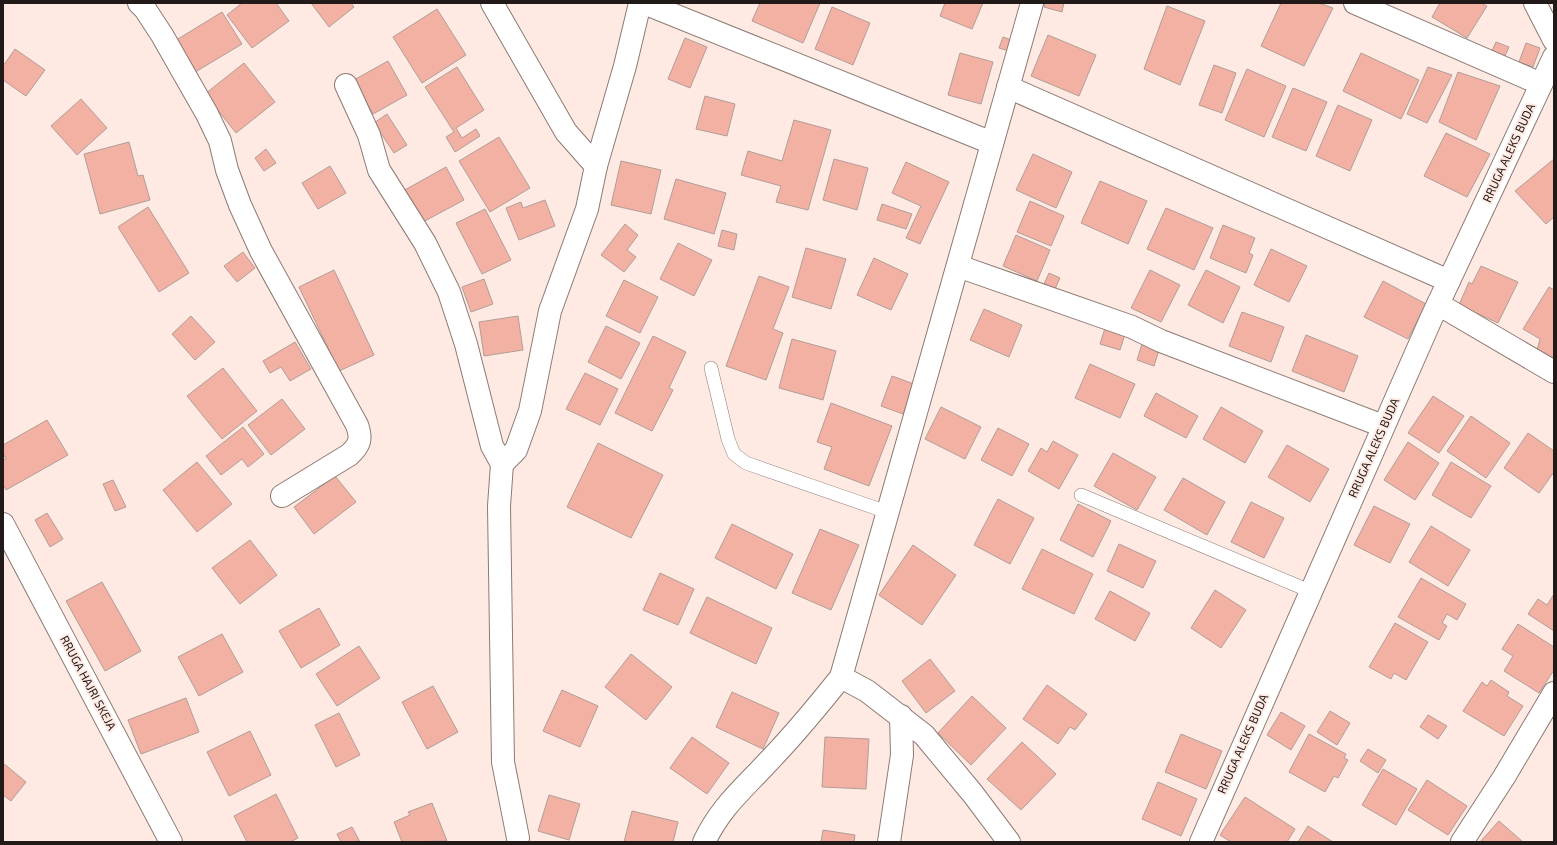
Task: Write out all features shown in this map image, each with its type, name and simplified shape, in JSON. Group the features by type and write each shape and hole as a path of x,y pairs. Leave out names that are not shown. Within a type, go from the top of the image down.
{"street":[{"path":"139,3 145,9 208,114 220,141 227,170 240,205 261,250 357,425 361,437 358,447 349,455 282,496"},
{"path":"492,3 566,132 596,166"},
{"path":"502,464 516,450 530,411 550,311 587,209 596,166 625,66 640,3"},
{"path":"644,3 992,143"},
{"path":"704,842 712,825 734,796 767,764 841,677 1032,3"},
{"path":"1355,3 1541,84"},
{"path":"1536,3 1554,40"},
{"name":"RRUGA ALEKS BUDA","path":"1201,842 1310,591 1438,304 1554,57"},
{"path":"346,85 369,135 379,170 426,243 449,292 466,344 492,446 502,464 499,506 503,762 518,838"},
{"path":"1008,87 1449,281"},
{"path":"958,266 1132,327 1160,341 1384,426"},
{"path":"1438,304 1554,372"},
{"name":"RRUGA HAJRI SKEJA","path":"3,524 171,842"},
{"path":"841,677 868,690 928,740 973,794 1010,842"},
{"path":"1462,842 1504,777 1554,693"},
{"path":"889,842 902,755 901,716"}],"lane":[{"path":"711,368 728,439 734,454 746,464 887,512"},
{"path":"1081,495 1310,591"}],"building":[{"path":"242,3 276,3 289,21 252,48 227,15"},
{"path":"311,3 351,3 354,7 329,27"},
{"path":"760,3 820,3 803,43 752,21"},
{"path":"945,3 983,3 972,29 940,16"},
{"path":"1045,3 1064,3 1062,12 1044,7"},
{"path":"1281,3 1319,3 1333,8 1304,66 1261,46"},
{"path":"1440,3 1481,3 1487,6 1467,38 1432,17"},
{"path":"1167,6 1205,21 1180,85 1144,69"},
{"path":"832,7 870,23 853,65 815,49"},
{"path":"437,9 466,55 422,83 393,37"},
{"path":"222,12 242,44 192,74 173,42"},
{"path":"1048,35 1096,55 1079,96 1031,76"},
{"path":"1003,37 1012,40 1009,51 999,48"},
{"path":"685,38 707,47 690,88 668,79"},
{"path":"1496,42 1509,47 1504,58 1491,53"},
{"path":"1526,43 1540,48 1533,67 1519,62"},
{"path":"15,49 45,70 26,96 3,80 3,66"},
{"path":"960,53 993,62 981,104 948,95"},
{"path":"1361,53 1419,80 1401,119 1343,91"},
{"path":"388,61 407,95 373,114 354,80"},
{"path":"244,63 275,102 236,133 205,94"},
{"path":"1214,65 1236,73 1222,113 1199,105"},
{"path":"457,67 484,110 456,128 462,138 476,129 480,136 455,152 446,137 454,132 425,87"},
{"path":"1428,67 1452,75 1427,123 1407,114"},
{"path":"1247,69 1286,86 1264,137 1225,120"},
{"path":"1458,72 1500,86 1476,140 1439,122"},
{"path":"1293,88 1327,102 1306,151 1272,137"},
{"path":"705,96 735,104 727,136 696,129"},
{"path":"81,99 107,128 77,155 51,126"},
{"path":"1338,105 1372,120 1350,171 1316,156"},
{"path":"387,114 407,145 394,153 374,123"},
{"path":"794,120 831,130 808,210 776,202 781,186 741,175 748,151 782,161"},
{"path":"1446,133 1490,154 1467,197 1424,176"},
{"path":"499,137 530,188 490,212 459,161"},
{"path":"129,142 138,176 143,175 150,200 100,214 84,154"},
{"path":"266,149 276,163 264,171 255,158"},
{"path":"1033,154 1072,172 1056,208 1016,190"},
{"path":"834,159 868,168 857,210 823,200"},
{"path":"1554,159 1554,217 1546,224 1515,191"},
{"path":"621,161 661,170 651,214 611,205"},
{"path":"906,162 949,182 920,244 906,238 921,206 892,193"},
{"path":"330,166 346,193 318,209 302,183"},
{"path":"446,167 464,200 421,223 403,191"},
{"path":"676,179 726,193 714,234 664,219"},
{"path":"1100,181 1147,201 1128,244 1081,223"},
{"path":"545,200 555,226 519,240 506,208 521,202 523,208"},
{"path":"1030,201 1064,216 1051,246 1017,232"},
{"path":"882,204 912,214 906,229 877,220"},
{"path":"148,207 189,273 159,292 118,227"},
{"path":"1166,208 1213,228 1194,270 1147,249"},
{"path":"485,209 511,260 482,274 456,223"},
{"path":"625,224 638,235 627,250 636,257 624,272 601,255"},
{"path":"1223,225 1255,238 1249,253 1253,255 1246,273 1210,258"},
{"path":"722,230 737,234 734,250 718,246"},
{"path":"1016,235 1050,250 1037,281 1003,266"},
{"path":"678,243 712,260 694,296 660,279"},
{"path":"806,248 846,259 831,309 792,297"},
{"path":"1271,249 1307,266 1289,302 1254,285"},
{"path":"243,252 255,268 237,282 224,266"},
{"path":"874,258 908,274 891,310 857,295"},
{"path":"1481,266 1518,282 1498,323 1459,305 1469,282 1472,284"},
{"path":"334,270 374,355 339,371 299,287"},
{"path":"1150,270 1180,285 1161,322 1131,308"},
{"path":"1206,270 1240,287 1223,323 1188,305"},
{"path":"1049,273 1060,278 1055,289 1044,284"},
{"path":"759,276 789,287 773,329 783,333 766,380 726,366"},
{"path":"484,279 493,304 471,312 462,287"},
{"path":"624,280 658,297 640,333 606,316"},
{"path":"1383,281 1426,304 1408,339 1364,317"},
{"path":"1549,287 1554,290 1554,357 1550,363 1536,354 1540,339 1523,329"},
{"path":"984,309 1022,325 1009,357 970,340"},
{"path":"1242,312 1284,327 1271,362 1229,346"},
{"path":"191,316 215,342 195,360 172,334"},
{"path":"518,316 523,350 484,356 479,322"},
{"path":"1106,325 1126,331 1120,350 1100,344"},
{"path":"606,326 640,343 621,379 588,362"},
{"path":"1306,335 1358,356 1344,392 1292,371"},
{"path":"653,336 686,352 669,388 673,390 652,431 615,413"},
{"path":"792,339 836,351 823,400 779,388"},
{"path":"1143,341 1160,347 1154,366 1137,360"},
{"path":"295,342 311,369 290,381 281,367 270,373 263,361"},
{"path":"1090,364 1135,384 1120,418 1075,398"},
{"path":"223,368 257,411 222,439 187,396"},
{"path":"585,373 618,389 600,425 566,409"},
{"path":"892,376 914,384 903,414 881,406"},
{"path":"1156,393 1198,416 1186,438 1144,416"},
{"path":"1433,396 1464,416 1439,453 1408,433"},
{"path":"282,399 305,429 271,455 248,425"},
{"path":"831,403 892,426 869,486 824,469 832,447 817,442"},
{"path":"941,407 981,427 965,459 925,439"},
{"path":"1221,407 1263,431 1245,463 1203,439"},
{"path":"1471,416 1510,443 1486,478 1447,451"},
{"path":"47,420 68,455 6,490 3,484 3,460 6,459 3,453 3,445"},
{"path":"243,427 264,454 248,467 242,459 221,475 206,456"},
{"path":"998,428 1029,444 1012,476 981,460"},
{"path":"1528,433 1554,451 1554,472 1539,493 1504,468"},
{"path":"1053,441 1078,455 1059,489 1028,471 1041,448 1047,452"},
{"path":"1408,442 1439,463 1415,500 1384,480"},
{"path":"598,443 663,475 631,538 567,507"},
{"path":"1287,445 1329,469 1310,502 1268,477"},
{"path":"1113,453 1156,477 1137,510 1094,486"},
{"path":"197,462 232,504 197,532 163,490"},
{"path":"1451,462 1491,486 1471,518 1432,495"},
{"path":"335,476 356,502 314,534 294,507"},
{"path":"1183,478 1225,502 1207,535 1164,510"},
{"path":"113,480 126,507 115,511 103,484"},
{"path":"998,499 1034,518 1010,564 974,545"},
{"path":"1251,502 1284,518 1264,558 1231,542"},
{"path":"1078,504 1111,521 1093,557 1060,540"},
{"path":"1374,506 1410,524 1390,563 1354,545"},
{"path":"47,513 63,539 50,547 35,520"},
{"path":"732,524 793,554 776,589 715,558"},
{"path":"1431,526 1470,550 1448,586 1409,562"},
{"path":"820,529 859,545 831,610 792,593"},
{"path":"250,540 277,575 240,604 212,568"},
{"path":"1119,544 1156,561 1143,588 1107,571"},
{"path":"913,545 956,575 922,625 879,595"},
{"path":"1042,549 1093,574 1074,614 1022,589"},
{"path":"660,573 694,589 678,625 643,610"},
{"path":"1421,578 1466,604 1457,620 1447,614 1442,623 1447,626 1439,640 1398,617"},
{"path":"102,582 141,651 105,671 66,601"},
{"path":"1215,590 1246,610 1221,648 1191,628"},
{"path":"1110,591 1150,613 1135,641 1095,619"},
{"path":"1554,594 1554,631 1528,614 1538,599 1547,605"},
{"path":"707,597 772,628 756,664 690,633"},
{"path":"319,608 340,645 301,668 279,631"},
{"path":"1395,623 1428,642 1406,680 1394,673 1391,679 1369,667"},
{"path":"1518,624 1554,647 1554,670 1539,693 1504,671 1513,656 1502,649"},
{"path":"222,634 243,672 199,696 178,657"},
{"path":"359,646 380,678 337,706 316,674"},
{"path":"631,654 672,687 646,720 605,687"},
{"path":"930,659 955,691 926,713 902,681"},
{"path":"1491,680 1509,692 1507,696 1523,706 1504,736 1463,711 1482,682 1487,686"},
{"path":"1047,685 1087,714 1075,730 1070,727 1058,744 1023,719"},
{"path":"433,686 458,732 427,749 402,702"},
{"path":"562,690 598,706 580,747 543,731"},
{"path":"732,692 779,713 763,749 716,727"},
{"path":"972,696 1006,728 971,765 938,733"},
{"path":"186,698 199,732 141,754 128,720"},
{"path":"1330,711 1350,723 1337,745 1317,732"},
{"path":"1281,712 1305,726 1291,750 1267,735"},
{"path":"339,713 360,755 336,767 315,725"},
{"path":"1428,715 1447,726 1438,739 1420,727"},
{"path":"250,731 271,775 229,796 207,752"},
{"path":"1181,734 1222,751 1206,789 1165,772"},
{"path":"1309,734 1346,754 1344,758 1348,760 1338,778 1334,776 1325,792 1289,772"},
{"path":"692,737 729,763 707,794 670,768"},
{"path":"825,737 869,739 866,789 822,787"},
{"path":"1022,742 1056,774 1021,810 987,779"},
{"path":"1368,749 1386,760 1378,773 1360,761"},
{"path":"3,763 26,782 11,801 3,795"},
{"path":"1383,769 1417,789 1396,825 1362,805"},
{"path":"1427,780 1467,806 1448,835 1408,810"},
{"path":"1158,782 1197,799 1181,836 1142,819"},
{"path":"276,794 298,838 290,842 247,842 234,816"},
{"path":"549,795 580,804 569,840 538,831"},
{"path":"1245,797 1295,829 1287,842 1231,842 1220,835"},
{"path":"432,803 447,841 402,842 394,822 410,815 408,812"},
{"path":"632,811 678,822 673,842 624,842"},
{"path":"1499,821 1523,842 1480,842"},
{"path":"1308,826 1333,842 1298,842"},
{"path":"352,827 360,842 341,842 337,834"},
{"path":"823,830 855,835 854,842 821,842"}]}
